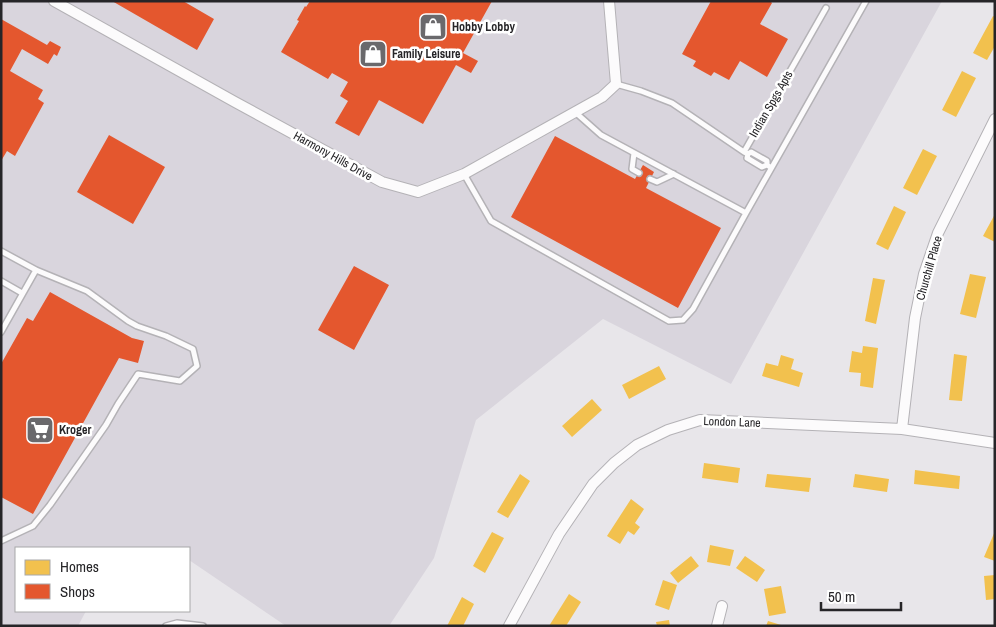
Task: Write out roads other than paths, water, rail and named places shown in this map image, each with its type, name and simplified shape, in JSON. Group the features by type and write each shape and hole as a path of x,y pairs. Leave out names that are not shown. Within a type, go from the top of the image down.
{"street":[{"name":"Harmony Hills Drive","path":"54,1 382,182 418,192 464,174 602,97 616,84"},
{"path":"609,1 616,84"},
{"name":"Churchill Place","path":"902,429 916,318 924,274 938,233 995,119"},
{"name":"London Lane","path":"509,626 559,534 593,484 614,463 637,445 668,430 700,420 902,429 995,443"},
{"path":"717,626 722,606"}],"lane":[{"path":"464,174 491,221 669,321 683,320 693,309 770,166 866,1"},
{"name":"Indian Spgs Apts","path":"616,84 672,103 746,153 826,8"},
{"path":"575,112 601,135 746,213"},
{"path":"746,153 751,152 767,161 770,166"},
{"path":"634,153 632,169 639,173"},
{"path":"650,179 657,182 674,174"},
{"path":"1,251 36,270 87,291 137,326 166,336 193,349 197,366 180,381 138,374 106,425 33,526 1,540"},
{"path":"1,332 36,270"},
{"path":"1,281 22,293"},
{"path":"1,315 8,319"},
{"path":"166,626 177,623 203,626"}],"place":[{"name":"Hobby Lobby","path":"433,27"},
{"name":"Family Leisure","path":"373,54"},
{"name":"Kroger","path":"40,430"}]}
